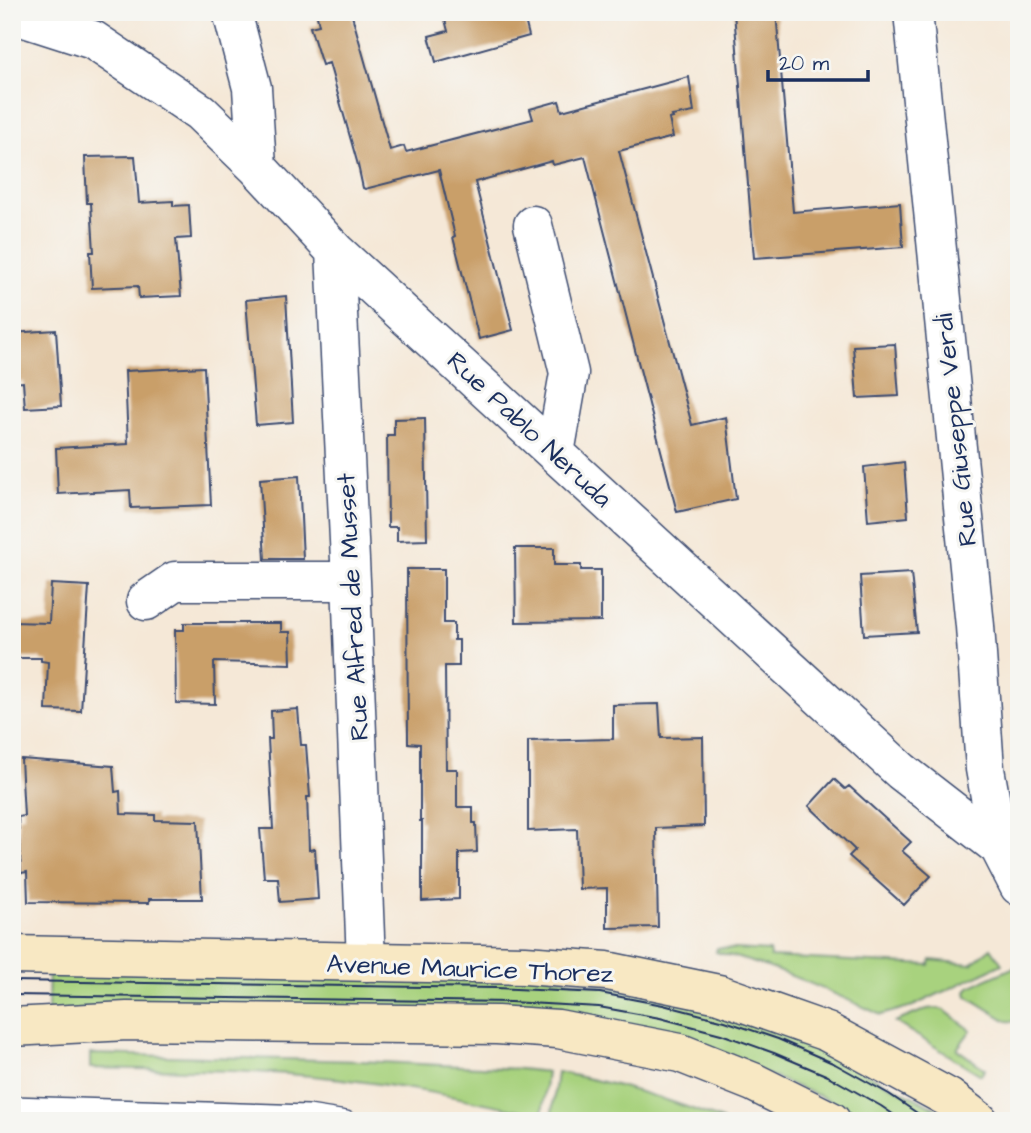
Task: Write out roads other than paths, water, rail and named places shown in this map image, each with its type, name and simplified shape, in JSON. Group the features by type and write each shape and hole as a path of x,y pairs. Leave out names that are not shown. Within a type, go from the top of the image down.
{"street":[{"path":"232,12 252,88 257,167"},
{"name":"Rue Giuseppe Verdi","path":"913,12 975,626 985,769 999,847"},
{"name":"Rue Pablo Neruda","path":"12,14 93,40 200,113 257,167 335,251 901,771 999,847 1019,886"},
{"path":"533,225 569,373 555,453"},
{"name":"Rue Alfred de Musset","path":"335,251 366,962"},
{"path":"146,601 175,581 351,581"},
{"name":"Avenue Maurice Thorez","path":"12,955 524,965 607,971 719,994 827,1032 949,1098 979,1121"},
{"path":"12,1027 127,1020 497,1025 558,1029 680,1053 753,1082 831,1121"}],"lane":[{"path":"12,1106 79,1114 308,1115 346,1121"}],"tram line":[{"path":"12,981 496,988 600,993 725,1021 778,1039 835,1064 889,1094 929,1121"},
{"path":"12,995 510,1002 599,1007 660,1018 721,1034 774,1053 828,1076 903,1121"}]}
